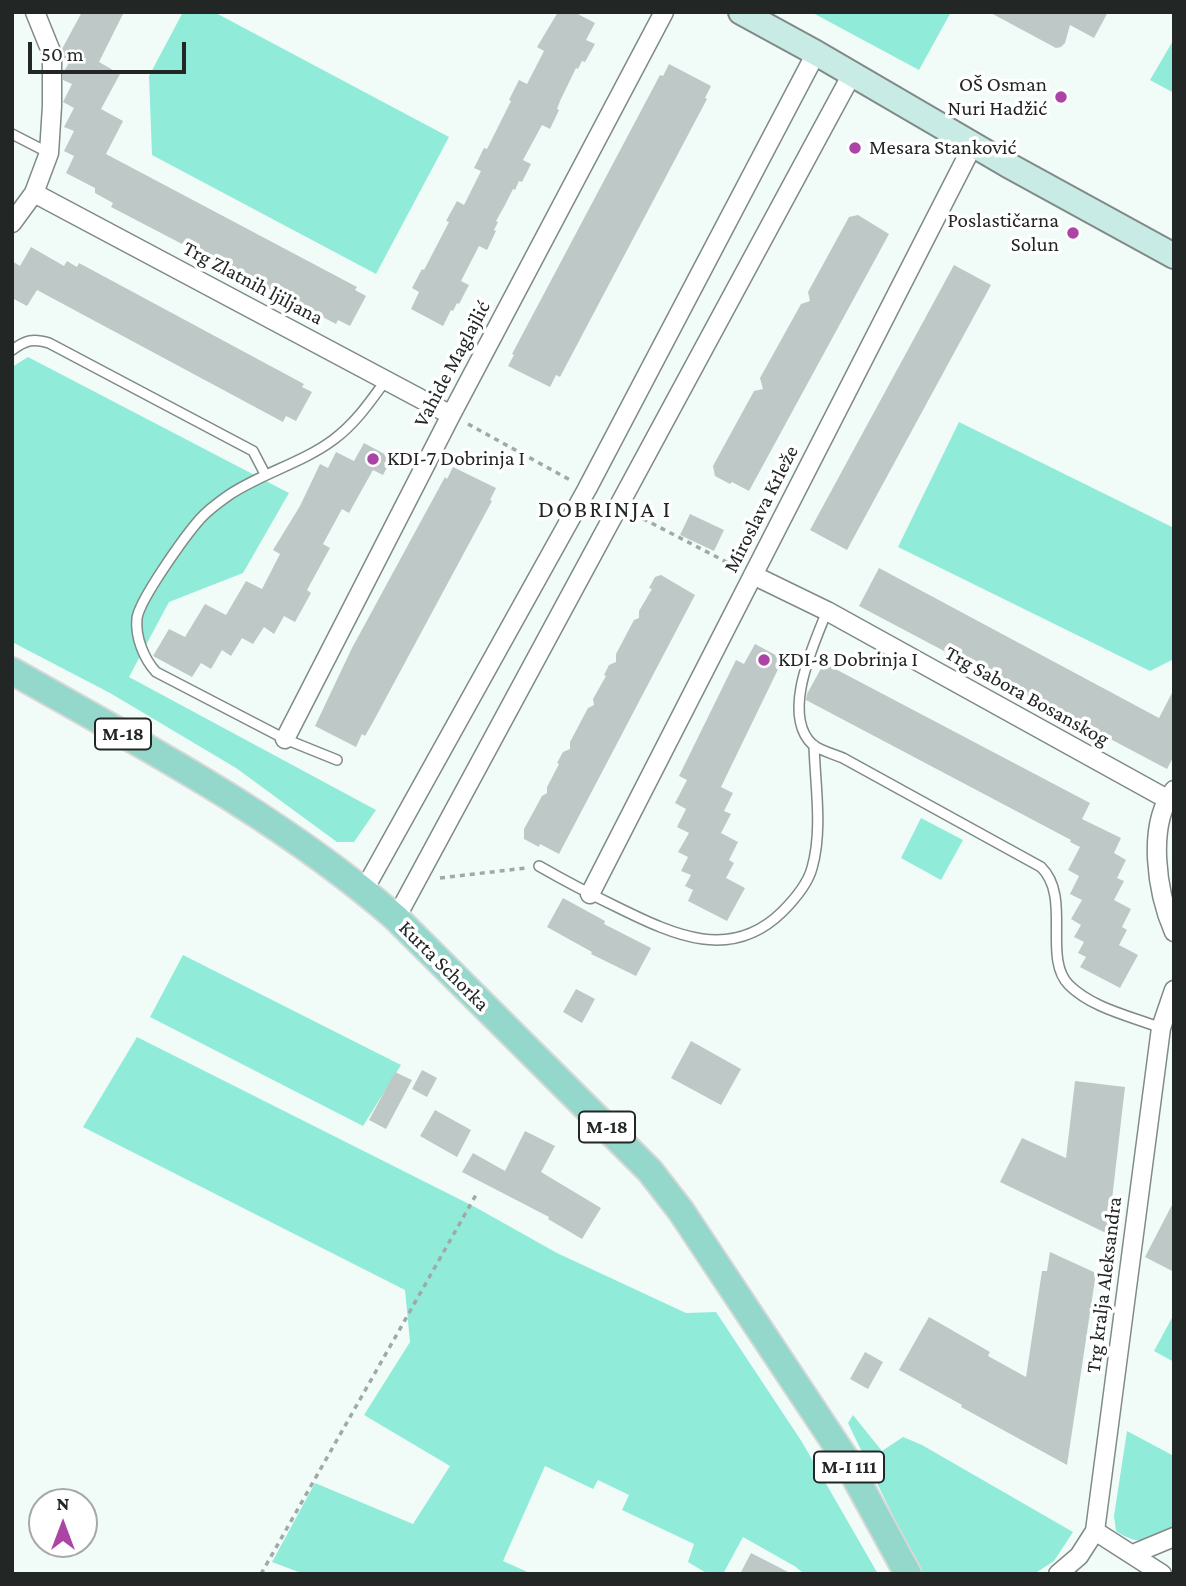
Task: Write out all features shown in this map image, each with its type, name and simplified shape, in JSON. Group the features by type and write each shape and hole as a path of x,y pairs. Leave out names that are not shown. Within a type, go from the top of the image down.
{"main road":[{"name":"Kurta Schorka","path":"12,671 233,798 364,890 396,918 650,1171 681,1211 784,1365"},
{"name":"M-I 111","path":"784,1365 843,1455 908,1574"}],"street":[{"path":"12,223 34,193 48,153 52,54 35,12"},
{"name":"Vahide Maglajlić","path":"285,739 451,415 664,12"},
{"path":"741,12 1174,256"},
{"path":"364,890 587,489 816,53"},
{"path":"396,918 852,74"},
{"name":"Miroslava Krleže","path":"590,894 973,145"},
{"name":"Trg Zlatnih ljiljana","path":"34,193 451,415"},
{"name":"Trg Sabora Bosanskog","path":"753,575 827,611 1170,794 1159,824 1158,873 1161,898 1174,932"},
{"name":"Trg kralja Aleksandra","path":"1058,1574 1079,1556 1095,1531 1174,990"},
{"path":"1095,1531 1162,1574"},
{"path":"1133,1554 1174,1537"}],"lane":[{"path":"12,134 48,153"},
{"path":"12,350 25,341 35,339 49,343 253,451 265,474"},
{"path":"337,760 285,739 156,672 147,662 137,629 138,615 200,519 231,494 332,440 358,418 386,380"},
{"path":"827,611 811,652 800,692 803,730 814,745 843,758 1041,867 1049,875 1055,888 1058,962 1066,983 1088,1000 1167,1032"},
{"path":"538,866 663,930 696,939 727,940 754,933 785,909 812,869 817,835 814,745"}],"path":[{"path":"451,415 587,489"},
{"path":"618,505 753,575"},
{"path":"416,881 538,866"},
{"path":"261,1574 477,1193"}],"green space":[{"path":"183,12 214,12 449,137 376,274 152,155 149,76"},
{"path":"811,12 951,12 919,70"},
{"path":"1174,39 1174,93 1150,80"},
{"path":"28,357 289,493 243,573 169,602 129,677 376,810 354,842 337,842 236,768 110,693 12,642 12,367"},
{"path":"959,422 1174,528 1174,659 1150,671 898,547"},
{"path":"921,818 963,840 941,880 901,858"},
{"path":"183,955 401,1065 363,1126 150,1017"},
{"path":"137,1037 475,1207 557,1253 686,1313 716,1312 802,1442 878,1574 804,1574 743,1537 723,1574 708,1574 688,1562 694,1544 622,1510 629,1495 598,1480 593,1489 545,1466 503,1561 532,1574 304,1574 272,1562 315,1483 413,1524 450,1466 364,1415 410,1342 405,1290 83,1127"},
{"path":"1174,1314 1174,1362 1154,1351"},
{"path":"853,1415 882,1451 903,1437 922,1445 1073,1532 1054,1561 1034,1574 921,1574 848,1423"},
{"path":"1127,1431 1174,1456 1174,1529 1151,1539 1132,1539 1116,1531 1114,1516"}],"building":[{"path":"82,12 124,12 99,62 120,74 101,109 123,121 106,154 357,287 355,290 366,296 350,326 338,320 336,324 111,207 113,203 95,193 95,188 66,173 74,156 64,151 74,131 64,127 74,108 63,102 72,84 63,80 63,73 70,61 63,57 62,49"},
{"path":"558,12 574,12 595,23 586,40 595,44 585,62 582,61 578,69 576,68 550,129 542,125 523,160 531,164 522,182 519,181 515,190 513,189 496,221 496,231 487,250 479,246 461,281 469,285 443,326 411,309 419,292 412,288 449,222 446,221 457,201 464,205 481,171 474,168 484,148 487,149 519,80 527,84 544,51 537,47"},
{"path":"989,12 1108,12 1094,38 1070,25 1065,43 1056,48"},
{"path":"669,64 711,86 705,98 707,99 560,377 556,375 550,387 508,366 514,355 512,354 660,75 663,76"},
{"path":"858,215 889,234 749,491 732,482 730,484 715,476 713,466 754,391 763,389 760,378 801,304 810,301 808,292 849,217"},
{"path":"31,247 64,266 67,261 77,267 79,263 304,384 302,387 312,392 296,421 286,416 283,422 37,290 27,306 12,298 12,261 20,266"},
{"path":"954,265 991,285 847,550 810,530"},
{"path":"364,443 392,458 383,475 373,470 349,513 342,509 323,544 330,548 307,590 311,593 295,622 284,616 274,634 264,627 253,644 242,638 231,656 222,650 211,669 201,663 192,677 153,656 169,629 185,637 205,604 226,615 246,581 262,589 280,554 273,550 300,506 320,464 328,468 336,452 354,461"},
{"path":"453,467 496,488 490,500 492,501 373,722 365,736 362,734 356,747 315,726 352,648 445,477 447,479"},
{"path":"690,514 724,530 714,551 680,535"},
{"path":"879,568 1159,718 1174,689 1174,756 1167,769 859,606"},
{"path":"661,575 695,595 559,854 540,844 539,847 524,839 524,829 542,796 547,793 547,787 563,752 570,749 570,742 588,708 594,705 593,699 609,665 616,662 616,654 634,620 639,618 639,611 652,589 649,588 655,577"},
{"path":"755,644 783,659 721,787 733,793 724,811 731,814 721,833 738,842 729,860 734,863 726,878 745,888 727,921 688,901 693,890 685,886 691,875 681,871 688,857 678,852 689,833 677,827 686,809 675,803 687,780 679,776 736,660 744,664"},
{"path":"824,663 1090,803 1082,819 1121,838 1114,853 1126,860 1117,878 1124,881 1114,900 1131,909 1122,927 1127,930 1119,945 1138,955 1120,988 1080,967 1086,957 1078,953 1084,942 1074,937 1081,925 1071,919 1082,900 1070,894 1079,876 1068,870 1080,847 806,700"},
{"path":"563,898 605,921 604,924 651,948 636,976 591,954 592,952 547,927"},
{"path":"576,989 595,999 582,1023 563,1012"},
{"path":"691,1041 741,1069 721,1105 671,1078"},
{"path":"422,1070 437,1078 427,1097 412,1089"},
{"path":"395,1072 412,1080 386,1129 369,1120"},
{"path":"1075,1081 1125,1087 1108,1234 1000,1182 1022,1138 1066,1158"},
{"path":"435,1110 471,1130 457,1157 420,1136"},
{"path":"525,1131 555,1146 541,1172 601,1208 582,1239 548,1219 549,1217 462,1172 473,1153 505,1171"},
{"path":"1174,1201 1174,1272 1145,1257"},
{"path":"1050,1252 1096,1273 1067,1465 899,1370 929,1317 990,1352 988,1356 1026,1377 1042,1271 1047,1271"},
{"path":"865,1352 883,1362 868,1389 850,1379"},
{"path":"751,1553 792,1574 740,1574"}],"place":[{"name":"OŠ Osman Nuri Hadžić","path":"1061,97"},
{"name":"Mesara Stanković","path":"855,148"},
{"name":"Poslastičarna Solun","path":"1073,233"},
{"name":"KDI-7 Dobrinja I","path":"373,459"},
{"name":"KDI-8 Dobrinja I","path":"764,660"}],"district":[{"name":"DOBRINJA I","path":"605,510"}]}
